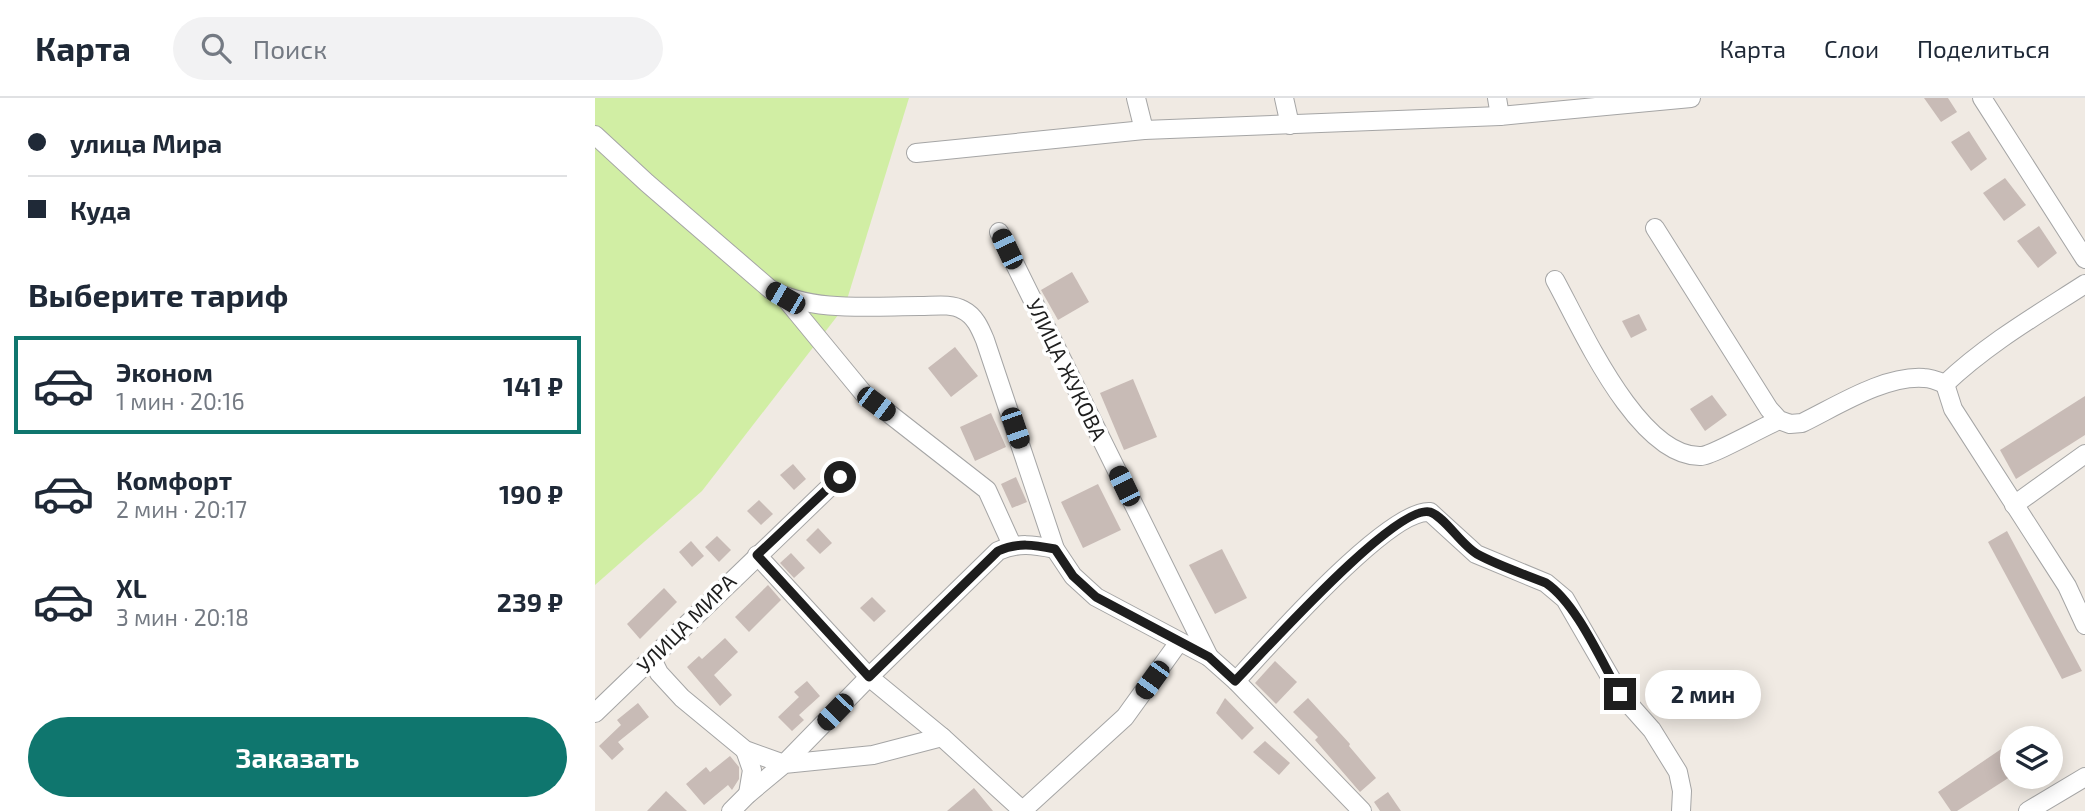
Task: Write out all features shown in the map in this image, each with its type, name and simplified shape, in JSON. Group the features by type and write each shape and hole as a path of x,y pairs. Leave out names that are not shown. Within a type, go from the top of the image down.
{"street":[{"path":"1136,98 1144,130"},
{"path":"1284,98 1290,125"},
{"path":"916,153 1144,130 1290,125 1499,107 1691,98"},
{"path":"1982,98 2085,259"},
{"path":"595,135 770,289 785,298 863,394 987,490 1012,545"},
{"path":"1655,228 1757,392 1779,420 1790,424 1802,423 1881,386 1904,379 1926,378 1945,384"},
{"name":"УЛИЦА ЖУКОВА","path":"999,232 1209,657"},
{"path":"1556,280 1619,396 1652,432 1678,452 1703,456 1779,420"},
{"path":"1945,384 2015,329 2085,284"},
{"name":"УЛИЦА ЖУКОВА","path":"785,298 849,306 952,306 971,315 985,340 1055,549 1073,576 1096,597 1209,657 1362,811"},
{"path":"1945,384 1953,409 2067,586 2085,625"},
{"path":"2014,505 2085,454"},
{"name":"УЛИЦА МИРА","path":"595,713 840,477"},
{"path":"1235,681 1319,592 1385,533 1416,513 1430,512 1476,554 1546,583 1565,598 1620,694 1652,730 1678,772 1682,791 1681,811"},
{"path":"731,811 748,793 784,764 998,551 1012,545 1027,544 1055,549"},
{"path":"757,555 869,677 942,737 1023,811 1125,717 1179,642"},
{"path":"652,659 659,673 682,698 745,750 784,764 873,755 942,737"},
{"path":"745,750 752,770 748,793"},
{"path":"2028,811 2085,777"}],"green space":[{"path":"595,98 909,98 845,306 702,491 595,585"}],"building":[{"path":"1924,98 1948,98 1957,112 1941,122"},
{"path":"1969,131 1987,159 1971,171 1951,142"},
{"path":"2005,178 2026,205 2004,221 1983,193"},
{"path":"2039,226 2057,253 2038,268 2017,241"},
{"path":"1072,272 1089,302 1058,320 1041,290"},
{"path":"1639,314 1647,330 1631,338 1622,321"},
{"path":"955,347 978,376 951,397 928,368"},
{"path":"1133,379 1157,437 1124,450 1100,393"},
{"path":"1712,395 1727,415 1705,431 1690,409"},
{"path":"2085,396 2085,435 2016,479 2000,450"},
{"path":"991,413 1006,447 975,461 960,427"},
{"path":"793,464 806,479 794,490 780,475"},
{"path":"1016,477 1027,502 1012,508 1001,484"},
{"path":"1098,484 1121,530 1083,548 1061,502"},
{"path":"759,500 773,514 761,525 747,511"},
{"path":"818,528 832,543 820,554 806,540"},
{"path":"2007,531 2082,671 2062,679 1988,542"},
{"path":"717,536 731,550 719,562 705,547"},
{"path":"691,541 704,556 692,567 679,552"},
{"path":"1222,549 1247,598 1215,614 1189,565"},
{"path":"791,553 805,568 794,578 780,563"},
{"path":"768,585 781,600 749,632 735,617"},
{"path":"664,588 677,602 640,639 627,624"},
{"path":"872,597 886,611 874,622 860,608"},
{"path":"725,638 738,652 714,675 732,695 720,706 687,667 699,656 702,659"},
{"path":"1275,661 1297,682 1276,704 1255,683"},
{"path":"807,681 820,696 799,715 804,720 792,731 778,717 799,697 794,692"},
{"path":"1225,698 1254,728 1242,740 1216,713"},
{"path":"1308,698 1350,744 1376,778 1360,792 1315,740 1318,737 1293,712"},
{"path":"638,703 649,717 618,742 624,749 612,760 599,746 621,725 617,720"},
{"path":"1265,741 1290,763 1279,775 1253,752"},
{"path":"2000,750 2000,783 1957,811 1951,811 1938,792"},
{"path":"730,756 739,767 739,779 732,790 728,785 704,805 686,784 706,767 710,772"},
{"path":"974,788 993,811 947,811"},
{"path":"666,791 687,811 647,811"},
{"path":"1388,792 1401,811 1380,811 1374,802"}],"route":[{"path":"840,477 757,555 869,677 998,551 1012,545 1027,544 1055,549 1073,576 1096,597 1209,657 1235,681 1319,592 1385,533 1416,513 1430,512 1476,554 1546,583 1565,598 1620,694"}]}
